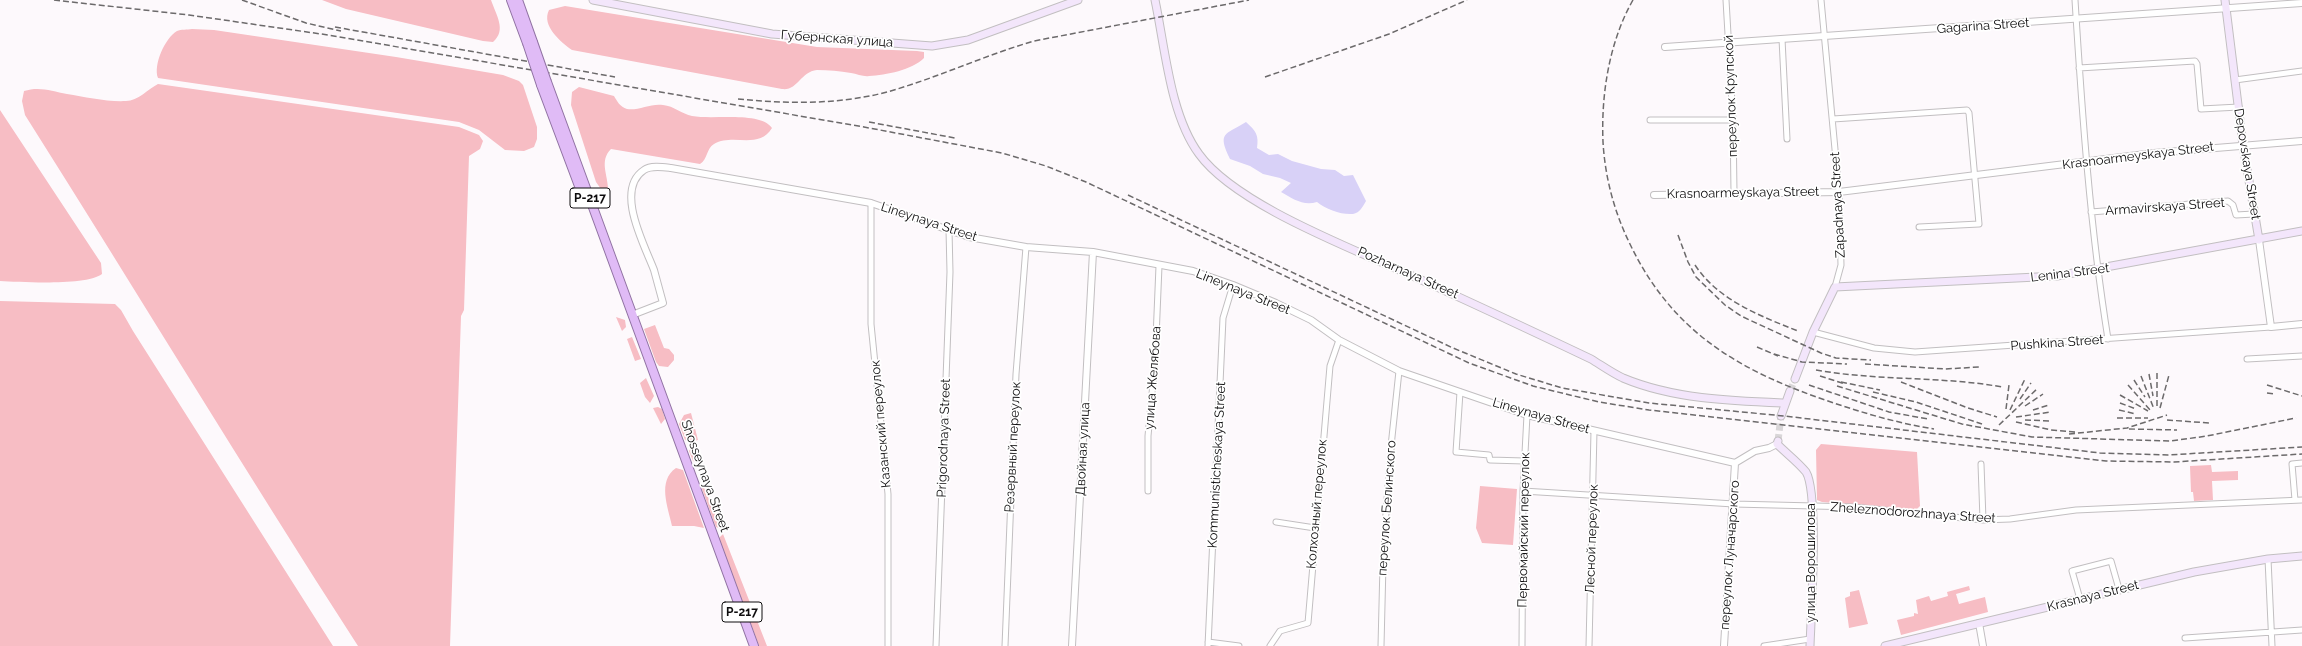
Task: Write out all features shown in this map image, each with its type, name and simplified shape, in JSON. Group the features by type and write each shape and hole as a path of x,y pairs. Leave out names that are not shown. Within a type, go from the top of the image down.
{"highway":[{"name":"Р-217","path":"511,0 530,42"},
{"name":"Р-217","path":"518,0 530,42"},
{"name":"Shosseynaya Street","path":"530,42 620,294 632,315 754,646"}],"main road":[{"name":"Губернская улица","path":"593,0 772,34 932,46 968,40 1078,0"},
{"name":"Pozharnaya Street","path":"1155,0 1173,89 1185,127 1199,154 1228,183 1278,213 1591,359 1622,378 1674,393 1717,399 1784,403"},
{"name":"Depovskaya Street","path":"2225,0 2243,145 2259,240"},
{"name":"Lenina Street","path":"1835,287 2008,280 2057,276 2302,232"},
{"name":"Zapadnaya Street","path":"1795,379 1813,332 1835,287"},
{"path":"1781,416 1784,403 1790,391"},
{"name":"улица Ворошилова","path":"1778,443 1806,473 1812,505 1810,643"},
{"name":"Krasnaya Street","path":"1885,646 2194,572 2268,559 2302,556"}],"street":[{"name":"переулок Крупской","path":"1726,0 1733,120 1734,192"},
{"name":"Zapadnaya Street","path":"1821,0 1826,37 1839,192 1840,265 1835,287"},
{"path":"2075,0 2091,212 2097,270 2108,339"},
{"name":"Gagarina Street","path":"1664,47 1826,37 2302,2"},
{"path":"1782,39 1787,139"},
{"path":"2079,68 2195,61 2197,64 2201,109 2239,107"},
{"path":"2235,80 2302,71"},
{"path":"1833,119 1967,110 1969,114 1979,224 1919,227"},
{"path":"1650,120 1733,120"},
{"name":"Krasnoarmeyskaya Street","path":"1654,195 1734,192 1839,192 2154,153 2302,141"},
{"name":"Lineynaya Street","path":"632,315 663,303 631,206 631,194 636,178 644,170 656,167 829,194 871,203 969,237 1026,248 1093,252 1159,266 1193,271 1233,285 1311,320 1339,340 1399,371 1527,415 1594,432 1736,464"},
{"name":"Armavirskaya Street","path":"2091,212 2228,202 2233,205 2236,215 2238,216 2254,214"},
{"name":"Казанский переулок","path":"871,203 872,324 888,494 888,646"},
{"name":"Prigorodnaya Street","path":"936,646 950,272 949,230"},
{"name":"Depovskaya Street","path":"2259,240 2271,328"},
{"name":"Резервный переулок","path":"1005,646 1016,374 1026,248"},
{"name":"Двойная улица","path":"1072,646 1093,252"},
{"name":"улица Желябова","path":"1148,490 1148,436 1155,362 1159,266"},
{"name":"Kommunisticheskaya Street","path":"1208,644 1223,318 1233,285"},
{"name":"Pushkina Street","path":"1813,332 1874,348 1898,352 1948,351 2271,328 2302,324"},
{"name":"Колхозный переулок","path":"1270,646 1280,631 1308,624 1330,366 1339,340"},
{"path":"2247,359 2302,356"},
{"name":"переулок Белинского","path":"1381,646 1383,553 1390,448 1399,371"},
{"path":"1460,392 1456,452 1489,454 1490,460 1524,461"},
{"name":"Первомайский переулок","path":"1522,646 1523,491 1527,415"},
{"name":"Лесной переулок","path":"1589,646 1594,432"},
{"path":"1736,464 1755,451 1769,448 1778,443"},
{"path":"2295,500 2292,464 2302,463"},
{"name":"переулок Луначарского","path":"1724,646 1736,464"},
{"path":"1981,464 1983,520"},
{"name":"Zheleznodorozhnaya Street","path":"1523,491 1593,494 1734,504 1854,507 1983,520 2010,519 2076,510 2302,500"},
{"path":"1276,522 1315,528"},
{"path":"2268,559 2272,646"},
{"path":"2080,599 2072,572 2112,561 2119,589"},
{"path":"1979,623 1982,646"},
{"path":"2185,638 2302,630"},
{"path":"1764,646 1810,643"},
{"path":"1208,644 1239,646"}],"shaded area":[{"path":"322,0 491,0 498,17 500,27 497,37 493,42 483,41 346,9"},
{"path":"565,6 817,47 924,52 924,58 906,69 876,75 865,76 830,70 811,71 792,87 782,89 572,50 553,33 547,16 549,10"},
{"path":"192,29 214,30 396,57 503,75 519,81 523,85 537,127 537,139 534,147 524,151 505,150 479,130 459,122 158,78 157,66 161,52 168,39 177,31"},
{"path":"158,84 459,127 479,135 483,141 480,149 469,156 464,310 461,316 450,646 358,646 25,115 22,101 24,91 35,89 104,100 130,100 139,97"},
{"path":"579,87 614,96 621,105 627,109 663,105 692,116 747,118 766,123 772,128 767,135 753,140 729,140 714,144 711,146 703,162 700,164 611,149 605,158 608,189 603,192 596,182 571,105 572,92"},
{"path":"0,110 101,263 102,274 94,278 68,282 0,281"},
{"path":"1246,122 1257,136 1257,148 1269,155 1278,154 1292,161 1321,169 1335,170 1344,176 1353,175 1366,201 1361,209 1353,214 1344,214 1329,209 1317,202 1307,203 1298,201 1281,192 1291,183 1280,178 1263,174 1250,166 1230,159 1224,144 1225,135"},
{"path":"0,301 115,304 121,310 333,646 0,646"},
{"path":"616,317 625,320 626,327 622,331"},
{"path":"655,325 664,348 669,349 674,355 674,360 668,367 659,366 656,362 644,329"},
{"path":"632,337 641,359 635,361 627,339"},
{"path":"646,378 654,396 650,403 645,397 640,383"},
{"path":"658,407 662,409 665,419 661,424 653,408"},
{"path":"691,413 698,440 690,442 685,440 679,424 684,415"},
{"path":"696,444 701,459 695,462 693,461 689,451 692,446"},
{"path":"1821,444 1917,452 1920,506 1916,510 1822,502 1817,500 1816,450"},
{"path":"2211,465 2212,472 2238,471 2238,480 2212,481 2213,500 2194,501 2193,492 2191,492 2190,466"},
{"path":"676,468 683,470 704,528 694,526 672,526 666,503 665,487 670,473"},
{"path":"703,485 721,529 716,527 701,486"},
{"path":"1480,486 1517,489 1513,545 1482,543 1476,528"},
{"path":"723,534 767,646 759,646 719,538"},
{"path":"1969,586 1970,590 1956,594 1959,604 1985,597 1988,612 1901,635 1897,620 1914,616 1914,613 1918,614 1916,600 1929,596 1931,601 1948,596 1947,592"},
{"path":"1859,590 1868,624 1849,628 1845,598 1850,596 1850,592"}],"tunnel":[{"path":"1790,391 1795,379"},
{"path":"1778,441 1781,416"}],"railway":[{"path":"54,0 189,15 328,35 864,127 1002,153 1046,166 1086,182 1469,363 1533,386 1599,402 1649,410 2106,461 2174,462 2302,454"},
{"path":"242,0 306,23 341,31"},
{"path":"738,99 777,102 816,102 836,101 875,95 912,84 1034,41 1249,0"},
{"path":"1265,77 1389,34 1467,0"},
{"path":"1633,0 1618,33 1608,69 1603,106 1603,142 1611,194 1629,242 1646,273 1665,300 1686,323 1710,343 1736,361 1764,376 1795,389 1854,410 1907,424 1934,429"},
{"path":"335,27 615,77"},
{"path":"869,122 955,138"},
{"path":"1128,195 1453,348 1516,374 1562,388 1649,403 1784,416 2100,453 2168,455 2302,447"},
{"path":"1678,235 1688,262 1696,277 1725,305 1741,316 1821,353 1836,358 1871,360"},
{"path":"1695,265 1715,288 1741,306 1798,331"},
{"path":"1757,347 1778,356"},
{"path":"1774,354 1802,362 1847,364"},
{"path":"1865,364 1945,369 1979,367"},
{"path":"1816,370 1862,376 1956,381 2002,387"},
{"path":"2157,373 2157,408"},
{"path":"2149,374 2153,396"},
{"path":"2160,408 2169,375"},
{"path":"1820,376 1845,384"},
{"path":"2141,376 2154,409"},
{"path":"2010,410 2025,379"},
{"path":"2134,380 2145,397"},
{"path":"1841,382 1880,390"},
{"path":"1901,382 1968,408 1997,417"},
{"path":"2020,399 2031,383"},
{"path":"1809,385 1889,412 1928,419"},
{"path":"2006,409 2009,385"},
{"path":"2128,385 2151,411"},
{"path":"2267,385 2302,396"},
{"path":"1837,386 1962,424 2032,437 2171,441 2207,436 2296,418"},
{"path":"1999,425 2038,388"},
{"path":"1873,392 1916,402 1982,424"},
{"path":"2267,393 2275,394"},
{"path":"2025,406 2043,394"},
{"path":"2120,395 2148,411"},
{"path":"2120,403 2136,409"},
{"path":"2033,410 2049,405"},
{"path":"2119,410 2136,414"},
{"path":"2016,417 2051,412"},
{"path":"2069,434 2127,428 2167,415"},
{"path":"2117,418 2148,418"},
{"path":"2025,420 2051,421"},
{"path":"2167,420 2210,423"},
{"path":"2016,422 2051,430 2075,432"},
{"path":"2129,429 2177,430"}]}
